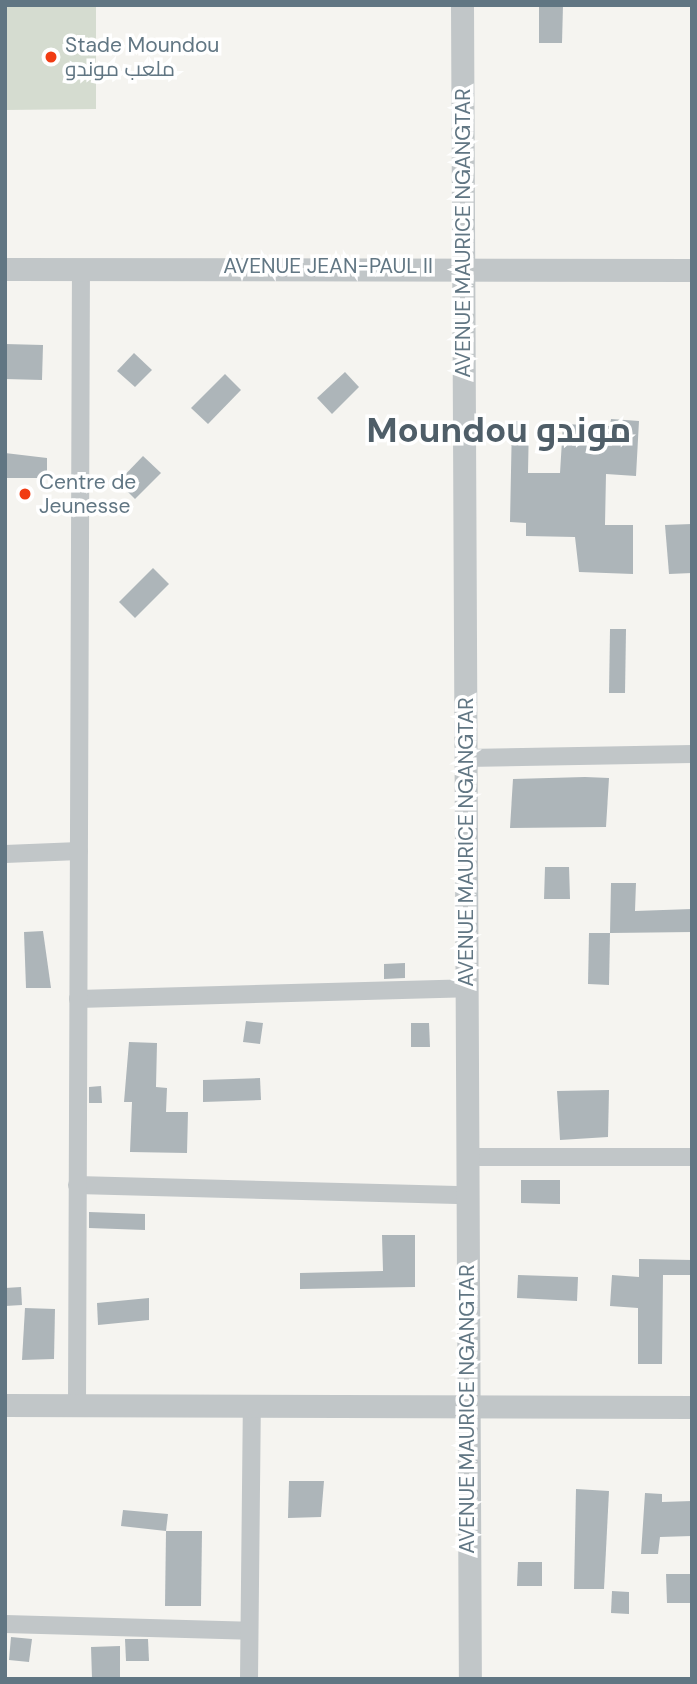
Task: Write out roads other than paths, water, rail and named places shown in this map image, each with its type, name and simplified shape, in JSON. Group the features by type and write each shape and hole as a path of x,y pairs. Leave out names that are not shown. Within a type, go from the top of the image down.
{"street":[{"name":"AVENUE MAURICE NGANGTAR","path":"463,5 467,988 464,1407 470,1679"},
{"name":"AVENUE JEAN-PAUL II","path":"5,269 463,265 692,270"},
{"path":"77,1404 81,268"},
{"path":"466,758 692,754"},
{"path":"5,854 79,851"},
{"path":"78,999 467,988"},
{"path":"467,1157 692,1157"},
{"path":"77,1185 467,1195"},
{"path":"5,1405 692,1407"},
{"path":"249,1679 252,1405"},
{"path":"5,1624 249,1631"}],"place":[{"name":"Stade Moundou ملعب موندو","path":"51,57"},
{"name":"Centre de Jeunesse","path":"25,494"}],"district":[{"name":"Moundou موندو","path":"499,430"}]}
